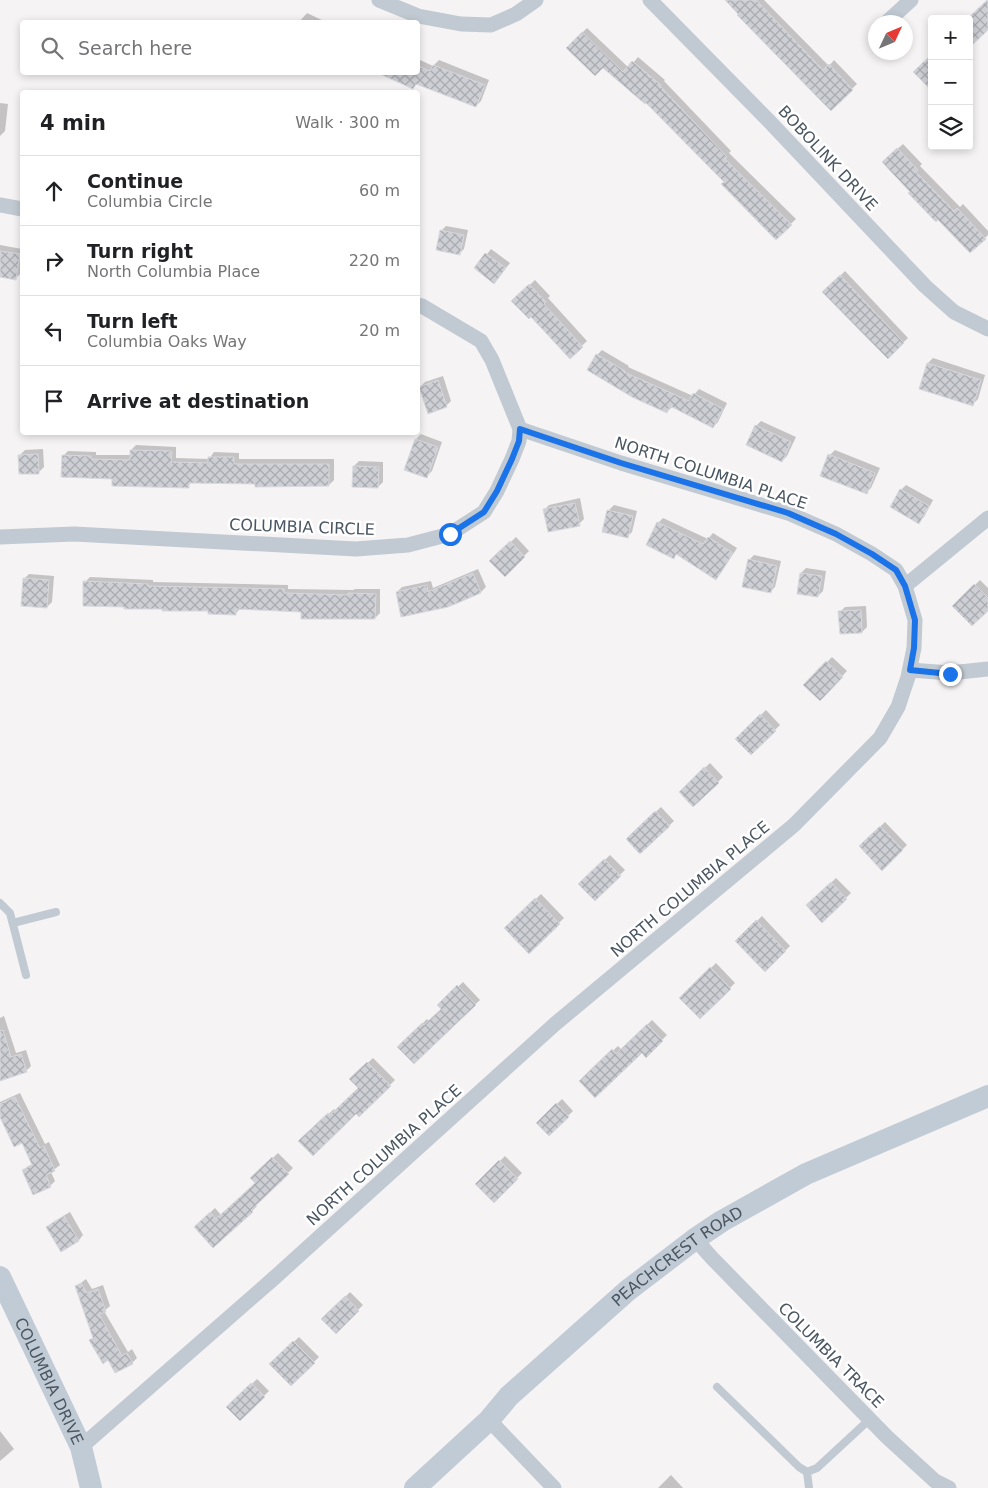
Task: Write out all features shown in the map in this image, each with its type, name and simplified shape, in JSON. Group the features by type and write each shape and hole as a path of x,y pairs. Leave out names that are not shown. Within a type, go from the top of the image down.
{"street":[{"path":"379,0 418,16 461,24 491,25 516,14 536,0"},
{"name":"BOBOLINK DRIVE","path":"650,0 769,121 925,286 954,312 988,329"},
{"path":"895,15 911,0"},
{"path":"0,205 20,209"},
{"path":"420,306 480,341 492,360 520,429"},
{"name":"COLUMBIA CIRCLE","path":"0,537 74,534 356,549 408,546 450,534 484,512 497,491 512,459 519,441 520,429"},
{"name":"NORTH COLUMBIA PLACE","path":"81,1447 273,1279 555,1024 794,825 880,738 898,707 910,670 914,648 915,620 905,586 896,570 836,534 788,513 621,463 520,429"},
{"path":"905,586 988,518"},
{"path":"910,670 950,674 988,669"},
{"name":"PEACHCREST ROAD","path":"415,1488 489,1420 509,1396 627,1291 695,1239 722,1221 806,1174 988,1096"},
{"name":"COLUMBIA TRACE","path":"695,1239 870,1419 935,1481 949,1488"},
{"name":"COLUMBIA DRIVE","path":"0,1277 81,1447 92,1488"},
{"path":"489,1420 554,1488"}],"lane":[{"path":"0,903 10,913 26,975"},
{"path":"12,923 56,912"},
{"path":"717,1387 799,1467 807,1472"},
{"path":"807,1472 817,1468 870,1419"},
{"path":"807,1472 809,1488"}],"building":[{"path":"725,0 756,0 823,70 829,64 853,90 831,111 737,15"},
{"path":"988,0 988,30 973,44 973,15 971,15"},
{"path":"582,32 623,72 632,61 661,85 727,157 725,159 792,225 776,240 721,184 724,182 646,103 603,68 595,76 566,48"},
{"path":"928,58 928,87 913,72"},
{"path":"433,65 485,85 476,107 416,84 413,89 383,75 420,75 420,67 430,71"},
{"path":"897,148 918,170 916,172 954,211 957,208 986,239 970,253 938,220 936,222 882,162"},
{"path":"440,230 464,235 460,255 436,250"},
{"path":"0,251 20,254 16,280 0,277"},
{"path":"485,253 506,268 494,284 474,268"},
{"path":"840,275 904,343 888,359 822,292"},
{"path":"529,284 546,302 544,304 583,347 570,359 531,317 529,319 511,301"},
{"path":"596,354 624,372 689,401 693,393 723,409 713,428 670,406 667,413 632,397 587,370"},
{"path":"927,363 981,380 973,406 919,389"},
{"path":"438,380 447,407 428,414 420,387"},
{"path":"755,425 791,442 782,462 746,445"},
{"path":"415,439 438,447 427,478 404,470"},
{"path":"130,450 172,451 171,462 208,463 208,457 234,457 234,464 329,464 329,486 255,487 255,484 189,483 189,488 112,486 112,479 61,477 62,455 91,456 91,459 130,460"},
{"path":"38,454 39,474 19,474 18,455"},
{"path":"828,454 875,473 867,494 820,476"},
{"path":"353,466 379,467 378,488 352,487"},
{"path":"900,489 929,506 919,524 890,507"},
{"path":"575,503 580,526 548,532 543,509"},
{"path":"607,510 633,516 628,538 602,532"},
{"path":"657,522 703,544 708,537 733,553 716,580 676,554 674,559 646,545"},
{"path":"510,541 525,557 505,577 489,561"},
{"path":"748,559 777,566 771,593 742,587"},
{"path":"473,573 481,593 448,607 401,617 396,592 427,585 428,592"},
{"path":"800,573 822,576 818,597 797,594"},
{"path":"23,578 49,580 47,608 21,606"},
{"path":"83,581 148,584 148,586 284,589 284,593 376,594 375,619 301,619 301,612 236,609 236,615 208,614 208,611 162,611 162,609 83,606"},
{"path":"974,584 988,598 988,611 972,626 952,606"},
{"path":"861,610 862,633 840,634 838,611"},
{"path":"826,661 843,677 820,701 803,685"},
{"path":"760,714 776,731 751,755 735,739"},
{"path":"704,767 719,783 693,807 679,792"},
{"path":"655,811 670,826 640,854 626,839"},
{"path":"880,826 903,850 882,871 859,846"},
{"path":"604,859 621,876 595,901 578,884"},
{"path":"831,882 847,899 822,923 806,905"},
{"path":"535,898 560,924 529,954 504,928"},
{"path":"756,920 786,951 765,972 735,941"},
{"path":"710,967 731,989 700,1019 679,998"},
{"path":"457,985 476,1005 414,1064 397,1047 422,1023 424,1025 441,1009 437,1005"},
{"path":"647,1024 663,1041 646,1058 642,1053 595,1098 579,1081 612,1049 616,1054"},
{"path":"3,1030 11,1057 21,1054 27,1072 0,1081 0,1031"},
{"path":"367,1062 391,1086 359,1117 356,1114 313,1156 298,1141 328,1113 330,1115 358,1088 349,1079"},
{"path":"15,1097 40,1148 44,1146 55,1171 46,1175 51,1187 33,1195 22,1170 32,1165 22,1143 14,1147 0,1117 0,1104"},
{"path":"556,1103 569,1117 549,1136 536,1123"},
{"path":"272,1157 289,1174 251,1210 253,1212 213,1248 194,1227 210,1212 216,1219 255,1183 250,1178"},
{"path":"499,1160 518,1179 494,1203 475,1184"},
{"path":"64,1216 79,1241 61,1252 46,1227"},
{"path":"81,1283 87,1293 98,1289 106,1312 99,1314 122,1356 127,1353 133,1364 115,1373 108,1360 103,1364 89,1340 93,1338 75,1286"},
{"path":"345,1296 359,1311 336,1334 321,1319"},
{"path":"293,1341 315,1363 291,1386 269,1364"},
{"path":"251,1383 265,1397 240,1421 226,1407"}],"route":[{"path":"450,534 484,512 497,491 512,459 519,441 520,429 621,463 788,513 836,534 872,554 896,570 905,586 915,620 914,648 910,670 950,674"}]}
